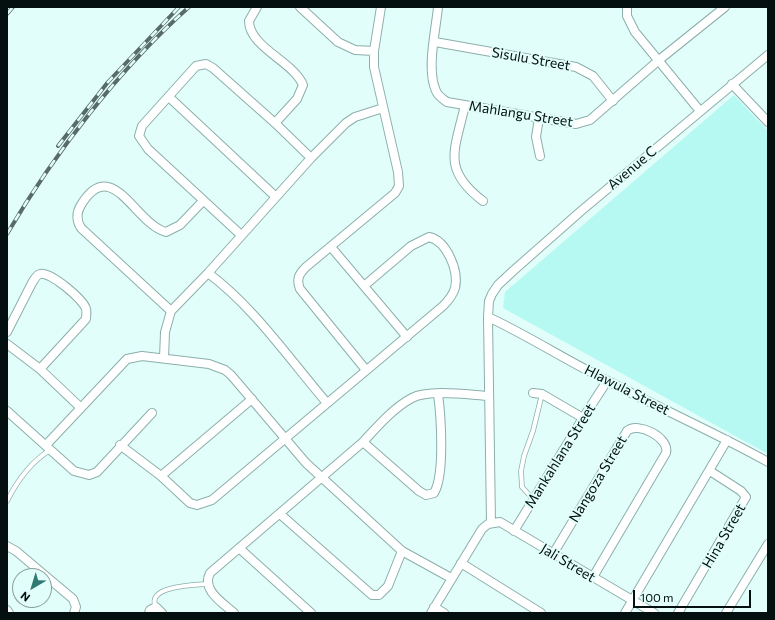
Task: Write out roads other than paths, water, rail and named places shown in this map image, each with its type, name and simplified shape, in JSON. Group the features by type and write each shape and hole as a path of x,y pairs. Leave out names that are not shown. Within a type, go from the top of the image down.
{"street":[{"path":"257,7 249,21 252,32 259,41 298,76 303,85 297,99 275,123"},
{"path":"300,7 325,31 347,48 374,51"},
{"path":"366,370 298,285 298,276 395,193 399,186 398,172 375,75 374,51 381,7"},
{"name":"Mahlangu Street","path":"438,7 433,68 435,90 438,95 447,102 576,124 584,123 590,120 659,60 725,7"},
{"path":"627,7 627,16 635,32 700,111"},
{"name":"Sisulu Street","path":"435,42 576,67 593,76 613,101"},
{"name":"Avenue C","path":"488,317 489,301 498,285 581,211 768,55"},
{"path":"241,235 144,146 139,136 142,126 196,66 206,64 221,75 275,123 311,158"},
{"path":"732,84 768,122"},
{"path":"169,97 276,197"},
{"path":"465,105 455,152 455,167 466,186 483,201"},
{"path":"164,358 165,332 171,311 208,273 311,158 351,119 383,108"},
{"path":"539,118 536,137 540,156"},
{"path":"171,311 81,228 78,222 78,210 96,188 105,185 116,190 150,222 160,230 166,232 173,230 180,225 203,201"},
{"path":"120,445 161,476 190,503 197,505 204,504 217,496 443,306 455,289 456,280 454,269 441,245 433,238 423,238 410,246 364,286"},
{"path":"331,247 406,337"},
{"path":"7,332 32,283 37,275 41,273 47,274 54,278 82,302 86,310 86,319 40,369"},
{"path":"208,273 223,284 249,311 327,403"},
{"path":"444,613 433,610 482,529 491,523 488,317"},
{"name":"Hlawula Street","path":"488,317 607,381 727,440 768,462"},
{"path":"7,344 40,369 80,407"},
{"path":"48,447 80,407 127,360 142,356 209,364 225,370 321,478 402,551 451,578"},
{"name":"Mankahlana Street","path":"514,531 607,381"},
{"path":"234,613 215,596 207,584 207,578 215,566 280,514 363,442 380,424 412,398 438,394 489,396"},
{"path":"363,442 418,491 426,495 434,493 438,486 440,470 438,394"},
{"path":"538,394 583,418"},
{"path":"161,476 252,399"},
{"path":"7,411 74,471 89,475 96,472 152,413"},
{"name":"Nangoza Street","path":"553,554 627,431 633,427 639,427 663,440 667,446 666,453 593,577"},
{"path":"625,613 727,440"},
{"name":"Hina Street","path":"678,613 746,497 740,490 710,471"},
{"path":"280,514 372,595 379,595 388,586 402,551"},
{"name":"Jali Street","path":"491,523 500,522 654,613"},
{"path":"726,613 768,544"},
{"path":"7,546 16,551 73,599 76,607 74,613"},
{"path":"239,548 311,613"},
{"path":"461,563 541,613"},
{"path":"149,613 150,610 159,610"}],"lane":[{"path":"533,499 522,487 521,471 524,456 533,431 538,394"},
{"path":"7,501 13,489 31,465 48,447"},
{"path":"159,610 154,603 155,599 164,590 207,584"}],"railway":[{"path":"7,14 13,7"},
{"path":"58,146 108,82 179,7"},
{"path":"7,234 45,174 89,114 138,57 189,7"}]}
